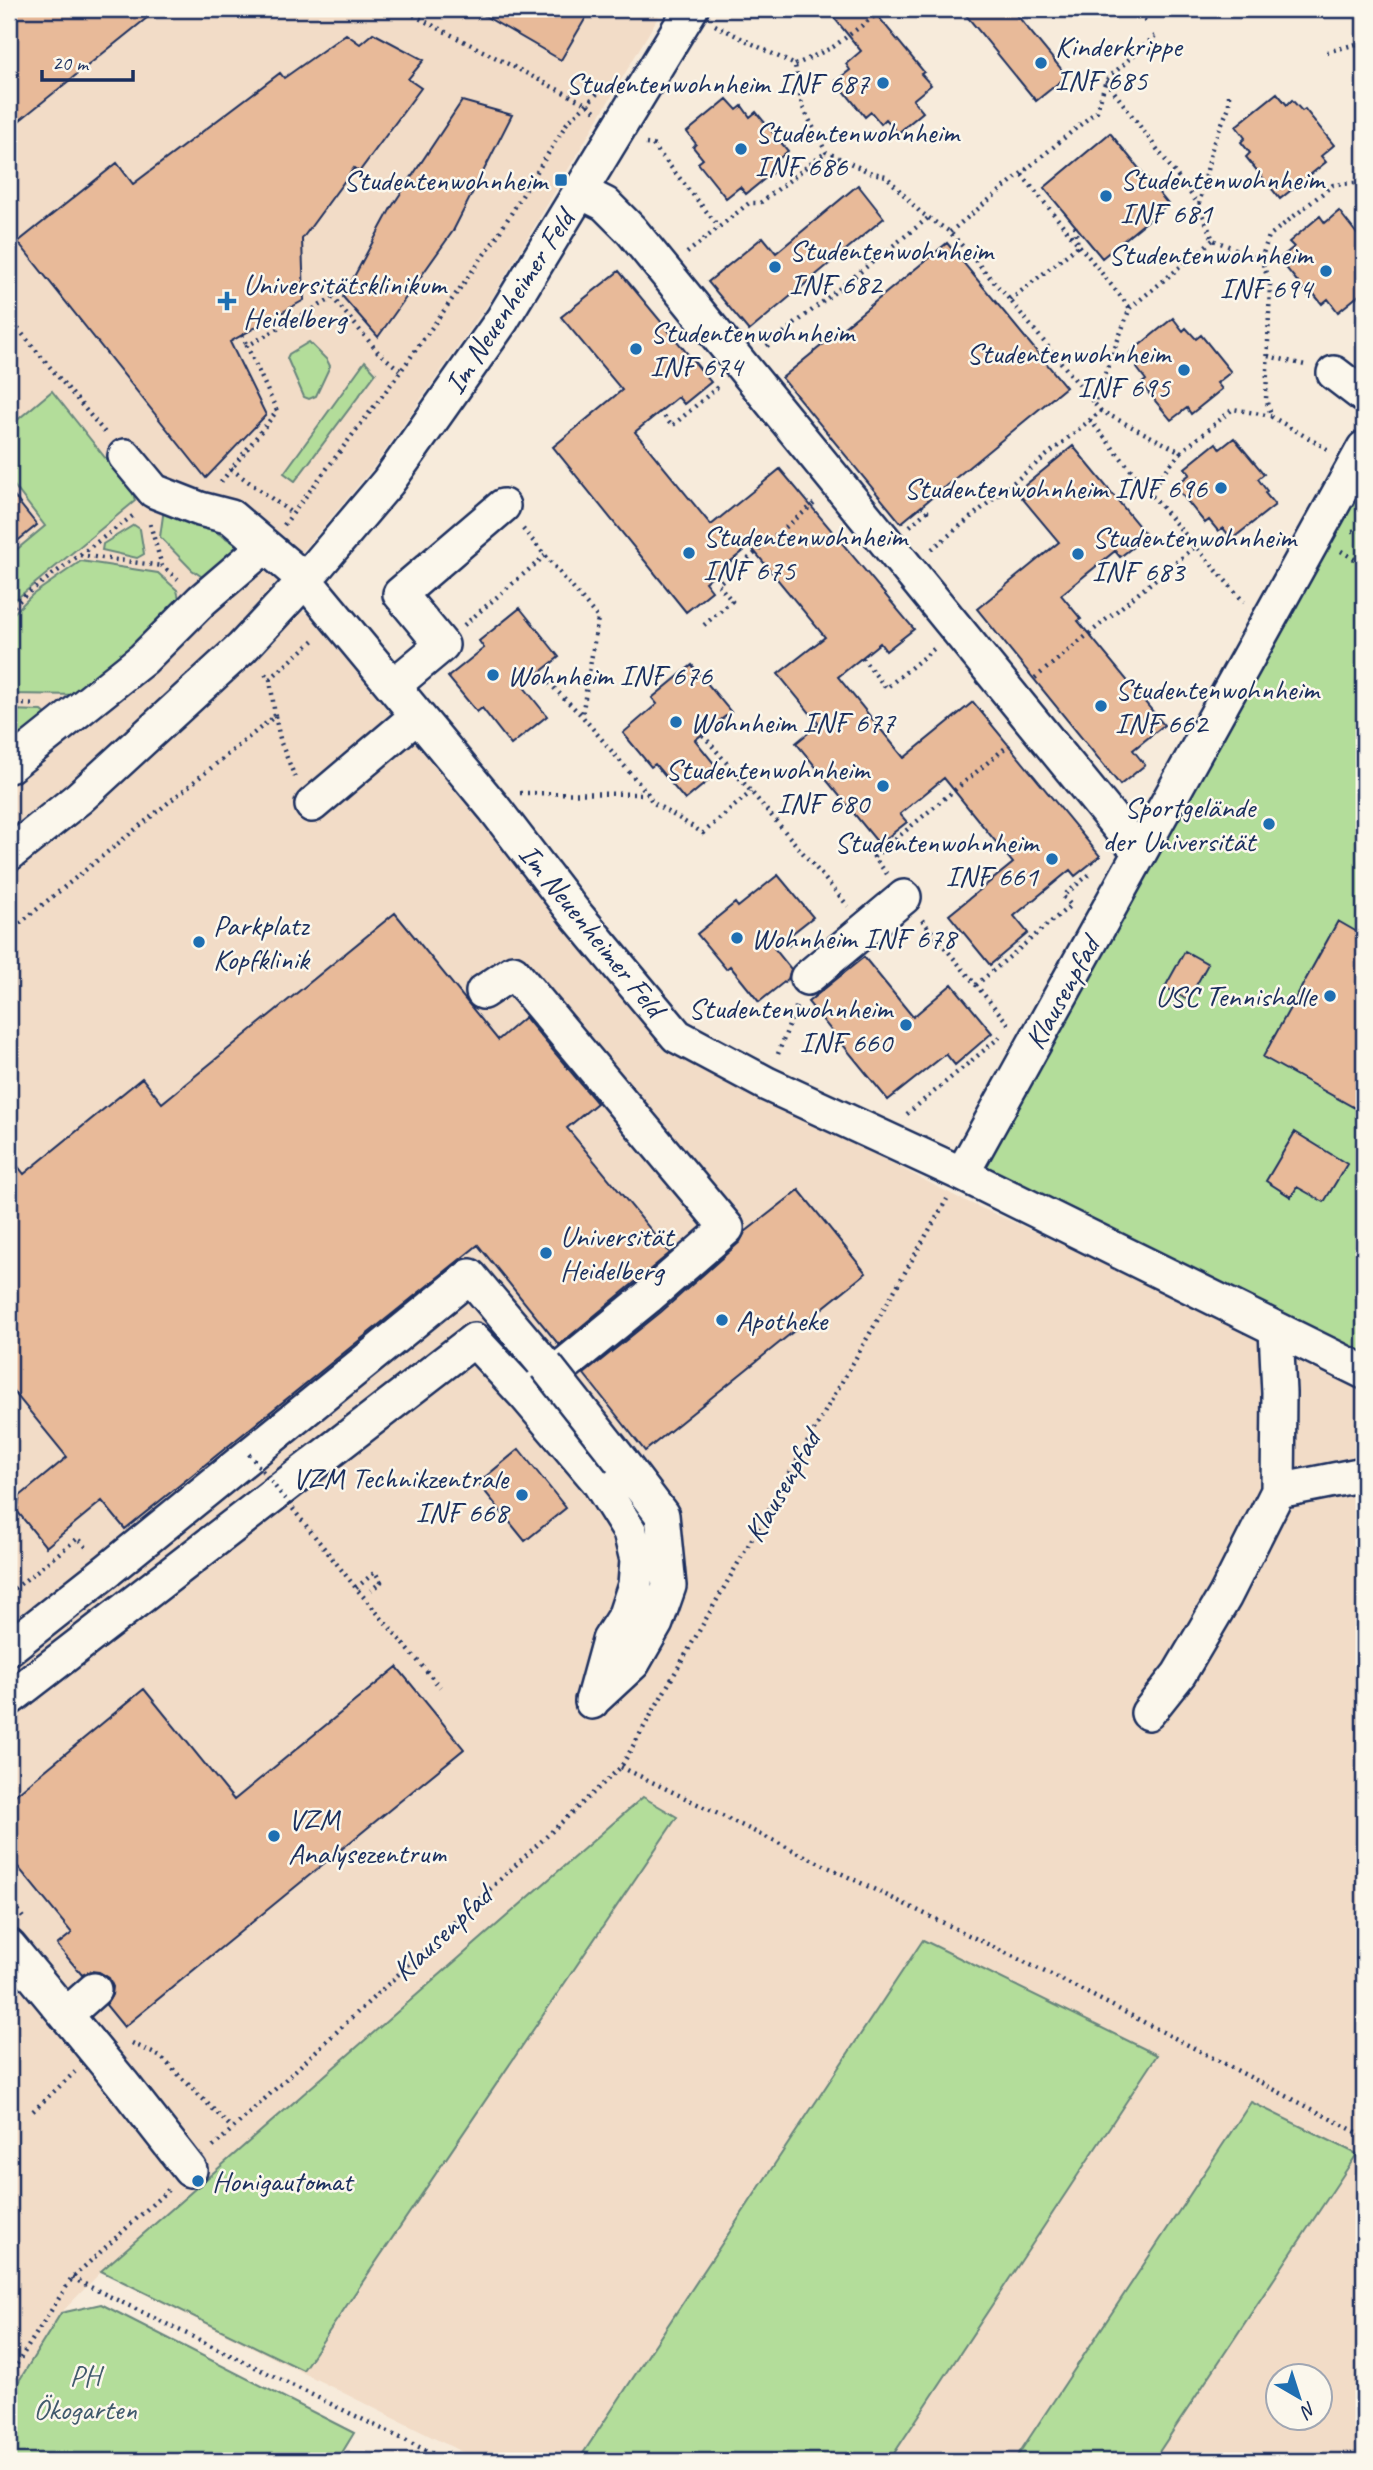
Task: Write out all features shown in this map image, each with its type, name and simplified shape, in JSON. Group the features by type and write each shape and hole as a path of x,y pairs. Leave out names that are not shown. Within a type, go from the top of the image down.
{"street":[{"name":"Im Neuenheimer Feld","path":"9,854 79,798 242,648 305,580 388,482 502,320 618,130 701,16"},
{"path":"581,192 605,204 631,230 1130,841 1142,847"},
{"path":"1334,373 1364,396"},
{"path":"125,456 153,491 200,509 231,517 305,580"},
{"name":"Klausenpfad","path":"962,1174 1022,1037 1142,847 1360,457"},
{"path":"393,686 442,645 400,594 503,506"},
{"path":"9,766 143,659 202,600 265,546"},
{"name":"Im Neuenheimer Feld","path":"305,580 495,808 581,921 677,1036 767,1084 962,1174 1364,1372"},
{"path":"312,805 417,716"},
{"path":"801,965 904,897"},
{"path":"483,992 513,972 727,1228 648,1297 526,1396"},
{"path":"9,1648 470,1276 546,1366 662,1515 669,1586 656,1623 633,1663 592,1702 609,1640 625,1615 635,1585 637,1560 630,1532 598,1482 526,1396 474,1340 9,1699"},
{"path":"1148,1713 1180,1674 1225,1596 1278,1491 1279,1393 1276,1329"},
{"path":"1278,1491 1364,1474"},
{"path":"21,1946 66,2015 190,2170"},
{"path":"66,2015 94,1990"}],"path":[{"path":"401,9 588,105 618,130 639,143 653,145 719,227"},
{"path":"795,65 833,47 884,9"},
{"path":"1126,9 1147,22"},
{"path":"701,16 795,65"},
{"path":"950,232 1097,111 1106,80 1155,36"},
{"path":"1327,52 1364,41"},
{"path":"795,65 802,106 826,152 869,172 886,176 928,218 950,232 1101,411 1181,452"},
{"path":"1106,80 1199,205 1213,240 1261,259"},
{"path":"265,546 293,514 401,371 496,238 566,123 588,105 606,85"},
{"path":"1199,205 1213,144 1229,107 1229,95"},
{"path":"664,271 749,203 760,203 826,152"},
{"path":"1022,175 1130,309"},
{"path":"1272,416 1266,400 1270,284 1261,259 1269,236 1333,185 1364,182"},
{"path":"660,411 672,426 928,218"},
{"path":"1075,226 1078,246"},
{"path":"1094,403 1130,309 1213,240"},
{"path":"1010,300 1078,246"},
{"path":"247,346 332,298 378,352 401,371"},
{"path":"9,318 125,456"},
{"path":"200,509 277,411 242,335"},
{"path":"1149,492 1181,452 1233,409 1272,416 1360,457"},
{"path":"908,569 1101,411"},
{"path":"1090,420 1149,492 1266,625"},
{"path":"231,469 293,514"},
{"path":"704,625 732,601 718,584 838,484"},
{"path":"9,611 25,595 146,506 153,491"},
{"path":"503,506 598,618 582,716"},
{"path":"902,532 928,511 922,506"},
{"path":"1013,696 1196,546"},
{"path":"79,555 162,566"},
{"path":"442,645 546,555"},
{"path":"862,658 886,688 957,629"},
{"path":"242,648 270,679 275,716 291,771 312,805"},
{"path":"539,673 582,716 652,802 703,833 751,792"},
{"path":"9,932 275,716"},
{"path":"880,1137 1022,1037 976,985 874,857 1034,723"},
{"path":"703,734 850,908 844,912"},
{"path":"495,808 522,791 648,794"},
{"path":"976,985 1071,905 1063,896 1092,872"},
{"path":"779,934 801,965"},
{"name":"Klausenpfad","path":"9,2376 72,2278 621,1766 962,1174"},
{"path":"249,1454 356,1588 440,1687"},
{"path":"9,1593 78,1538 108,1570"},
{"path":"356,1588 375,1572 381,1582 371,1590"},
{"path":"621,1766 1074,1986 1364,2136"},
{"path":"9,1899 21,1946"},
{"path":"130,2042 161,2057 232,2128"},
{"path":"33,2111 96,2053"},
{"path":"72,2278 448,2461"}],"shaded area":[{"name":"Universität Heidelberg","path":"9,9 663,9 491,300 373,468 271,589 309,615 667,1047 961,1199 1205,1307 1364,1386 1364,2461 480,2461 101,2272 61,2313 9,2395"}],"green space":[{"path":"309,342 330,366 316,396 309,399 304,397 287,358"},
{"path":"365,361 376,373 295,481 284,473"},
{"path":"52,391 133,493 135,501 9,605 9,556 45,526 9,479 9,427"},
{"name":"Sportgelände der Universität","path":"1364,476 1364,1365 981,1173"},
{"path":"165,501 237,545 219,568 204,578 192,570 160,537"},
{"path":"134,525 140,529 144,554 137,558 102,550 103,544"},
{"path":"81,561 158,573 177,590 180,603 85,695 9,694 9,618 32,595"},
{"path":"9,710 42,711 52,719 9,756"},
{"path":"643,1797 677,1817 303,2370 101,2271"},
{"path":"923,1940 1157,2055 889,2461 578,2461"},
{"path":"1251,2102 1357,2154 1153,2461 1014,2461"},
{"name":"PH Ökogarten","path":"101,2304 354,2433 337,2461 9,2461 9,2397 61,2313"}],"building":[{"path":"9,9 158,9 9,129"},
{"path":"473,9 591,9 561,60"},
{"name":"Studentenwohnheim INF 687","path":"827,9 872,9 924,72 921,74 931,85 913,100 923,112 898,133 886,119 881,124 871,112 865,117 836,81 850,70 846,64 861,51"},
{"path":"961,9 1012,9 1067,76 1036,101"},
{"path":"373,33 424,60 408,79 421,88 359,172 354,168 302,239 304,300 230,342 266,415 206,478 18,242 117,163 133,184 280,73 284,78 346,34 360,44"},
{"path":"1277,93 1287,105 1292,100 1302,111 1305,109 1334,145 1321,156 1326,162 1280,199 1246,157 1250,153 1241,142 1245,138 1236,126"},
{"name":"Studentenwohnheim INF 686","path":"727,99 737,110 742,106 750,117 756,112 788,151 774,163 778,168 746,194 740,187 726,198 698,163 703,159 693,147 696,144 687,132"},
{"path":"462,101 512,115 453,231 378,337 343,297 391,208"},
{"name":"Studentenwohnheim INF 681","path":"1110,133 1168,204 1102,258 1044,188"},
{"name":"Studentenwohnheim INF 682","path":"858,185 884,218 749,331 708,282 763,237 776,253"},
{"name":"Studentenwohnheim INF 694","path":"1339,211 1364,243 1364,291 1338,312 1328,299 1322,304 1313,293 1309,296 1279,259 1294,247 1289,242 1320,216 1325,223"},
{"path":"947,243 1066,387 901,523 782,378"},
{"path":"619,271 711,382 684,404 678,397 635,432 711,525 780,469 914,629 886,651 880,643 838,677 904,758 973,702 1100,856 1075,876 1070,870 1014,916 1028,933 990,965 949,915 1013,863 944,778 900,814 907,822 879,844 796,743 819,724 778,674 825,637 750,546 705,582 712,591 686,612 553,447 622,390 561,317"},
{"name":"Studentenwohnheim INF 695","path":"1173,318 1183,331 1186,328 1196,339 1201,335 1231,372 1217,383 1222,389 1191,414 1187,408 1171,420 1141,384 1146,380 1137,368 1140,365 1130,353"},
{"name":"Studentenwohnheim INF 696","path":"1234,438 1264,474 1258,479 1275,505 1232,539 1223,528 1218,531 1209,520 1205,523 1175,486 1190,474 1185,468 1216,443 1220,449"},
{"path":"1073,446 1147,536 1120,557 1115,551 1061,595 1081,619 1078,621 1164,725 1133,750 1145,765 1120,785 977,609 1059,542 1017,492"},
{"path":"9,490 37,525 9,548"},
{"name":"Wohnheim INF 676","path":"520,608 559,657 523,686 547,716 511,745 482,708 477,712 448,677 484,648 479,641"},
{"name":"Wohnheim INF 677","path":"692,665 731,712 695,740 720,771 685,800 655,764 651,767 623,733 657,704 652,698"},
{"name":"Wohnheim INF 678","path":"778,875 813,917 774,948 791,969 788,979 759,1002 730,966 726,969 697,934 735,903 738,907"},
{"path":"395,913 498,1040 525,1017 597,1103 567,1128 670,1253 559,1345 478,1245 125,1529 102,1501 46,1547 17,1511 20,1496 67,1457 9,1386 9,1155 24,1174 142,1078 162,1103"},
{"name":"USC Tennishalle","path":"1338,921 1364,936 1364,1113 1263,1057"},
{"path":"1185,951 1208,964 1188,1000 1165,987"},
{"name":"Studentenwohnheim INF 660","path":"864,957 913,1017 952,984 992,1033 955,1065 946,1054 888,1100 808,1002"},
{"path":"1295,1132 1347,1164 1324,1202 1297,1187 1291,1197 1266,1181"},
{"name":"Apotheke","path":"799,1190 866,1273 645,1451 584,1374 661,1312 740,1242 745,1232"},
{"name":"VZM Technikzentrale INF 668","path":"519,1449 566,1508 525,1541 478,1483"},
{"name":"VZM Analysezentrum","path":"397,1667 464,1749 124,2027 106,2005 113,1987 109,1978 91,1971 82,1975 57,1945 72,1933 9,1856 9,1800 144,1689 234,1800"}],"place":[{"name":"Kinderkrippe INF 685","path":"1041,63"},
{"name":"Studentenwohnheim INF 687","path":"883,83"},
{"name":"Studentenwohnheim INF 686","path":"741,149"},
{"name":"Studentenwohnheim","path":"561,180"},
{"name":"Studentenwohnheim INF 681","path":"1106,196"},
{"name":"Studentenwohnheim INF 682","path":"775,267"},
{"name":"Studentenwohnheim INF 694","path":"1326,271"},
{"name":"Universitätsklinikum Heidelberg","path":"227,301"},
{"name":"Studentenwohnheim INF 674","path":"636,349"},
{"name":"Studentenwohnheim INF 695","path":"1184,370"},
{"name":"Studentenwohnheim INF 696","path":"1221,488"},
{"name":"Studentenwohnheim INF 675","path":"689,553"},
{"name":"Studentenwohnheim INF 683","path":"1078,554"},
{"name":"Wohnheim INF 676","path":"493,675"},
{"name":"Studentenwohnheim INF 662","path":"1101,706"},
{"name":"Wohnheim INF 677","path":"676,722"},
{"name":"Studentenwohnheim INF 680","path":"883,786"},
{"name":"Sportgelände der Universität","path":"1269,824"},
{"name":"Studentenwohnheim INF 661","path":"1052,859"},
{"name":"Wohnheim INF 678","path":"737,938"},
{"name":"Parkplatz Kopfklinik","path":"199,942"},
{"name":"USC Tennishalle","path":"1330,996"},
{"name":"Studentenwohnheim INF 660","path":"906,1025"},
{"name":"Universität Heidelberg","path":"546,1253"},
{"name":"Apotheke","path":"722,1320"},
{"name":"VZM Technikzentrale INF 668","path":"522,1495"},
{"name":"VZM Analysezentrum","path":"274,1836"},
{"name":"Honigautomat","path":"198,2181"}]}
